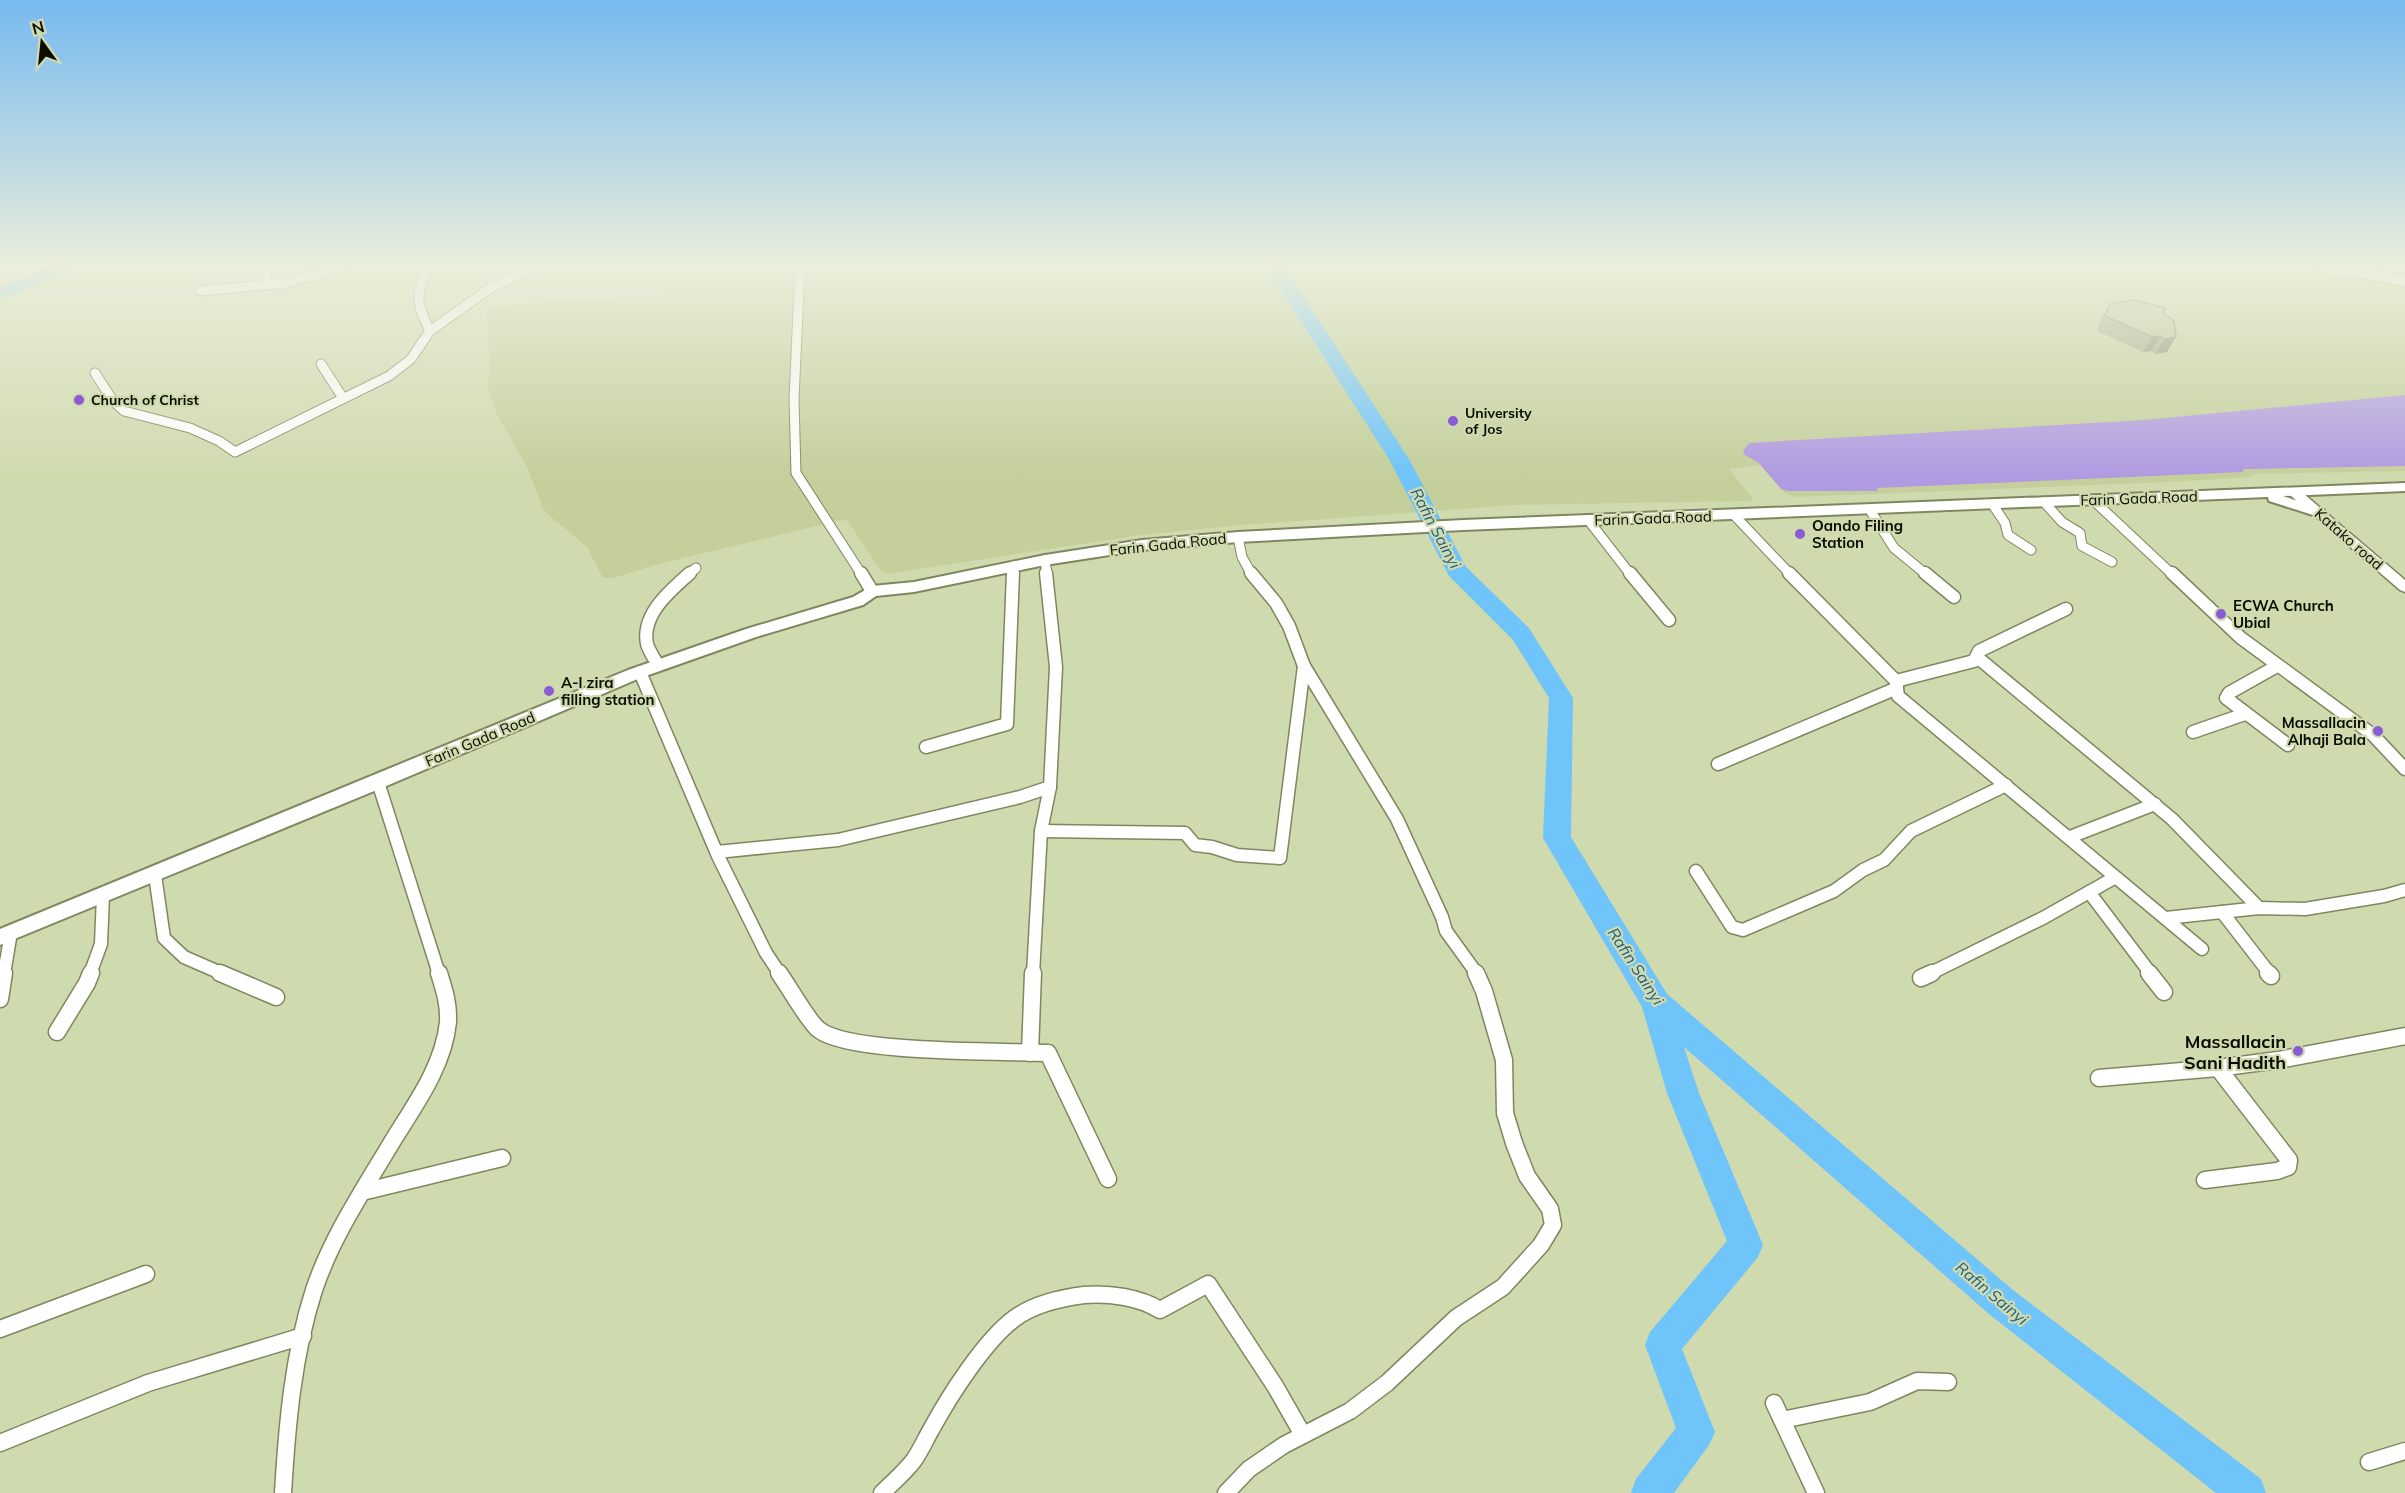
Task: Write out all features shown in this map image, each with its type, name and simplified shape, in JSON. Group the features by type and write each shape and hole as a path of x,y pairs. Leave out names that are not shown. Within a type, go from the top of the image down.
{"main road":[{"name":"Farin Gada Road","path":"6,934 378,783 640,672 751,633 858,601 872,591 914,587 1045,560 1142,545 1238,537 1463,525 2405,487"},
{"path":"2259,494 2322,516 2336,490"}],"street":[{"path":"95,373 113,401 124,411 190,428 219,441 235,452 401,369 411,360 426,337"},
{"path":"797,337 794,399 796,473 872,591"},
{"path":"321,364 343,398"},
{"name":"Katako road","path":"2294,492 2405,587"},
{"path":"2093,500 2241,638 2373,735 2405,769"},
{"path":"2044,502 2062,522 2080,533 2082,546 2112,562"},
{"path":"1993,505 2005,524 2008,534 2031,550"},
{"path":"1870,510 1894,548 1954,597"},
{"path":"1734,515 1896,685 1898,696 2070,837 2114,878 2166,918 2202,950"},
{"path":"1589,521 1669,620"},
{"path":"1226,1493 1249,1469 1303,1435 1350,1411 1387,1383 1456,1318 1503,1287 1541,1245 1553,1226 1554,1218 1527,1176 1514,1143 1505,1113 1504,1060 1494,1033 1491,1014 1474,968 1446,932 1442,917 1398,819 1304,666 1289,626 1276,603 1255,581 1246,565 1238,537"},
{"path":"1030,1053 1035,903 1041,831 1050,787 1056,667 1045,560"},
{"path":"926,747 1007,724 1014,566"},
{"path":"658,665 647,644 650,618 673,589 696,568"},
{"path":"1718,764 1896,685 1974,661 1979,651 2067,609"},
{"path":"1977,657 2172,819 2259,908"},
{"path":"1041,831 1185,833 1195,845 1212,847 1237,855 1280,858 1304,666"},
{"path":"2277,666 2229,693 2226,698 2288,746"},
{"path":"640,672 717,852 766,953 818,1030 850,1042 882,1047 1048,1053 1108,1179"},
{"path":"2193,732 2245,714"},
{"path":"283,1493 285,1450 307,1312 322,1268 350,1211 426,1088 439,1058 448,1026 446,996 378,783"},
{"path":"1696,871 1732,927 1743,930 1785,914 1834,891 1863,870 1884,860 1921,825 2006,785"},
{"path":"717,852 838,840 1009,800 1050,787"},
{"path":"2070,837 2155,804"},
{"path":"154,875 164,938 184,957 276,997"},
{"path":"1921,978 2043,918 2114,878"},
{"path":"2089,892 2164,992"},
{"path":"2166,918 2259,908 2305,909 2403,892"},
{"path":"57,1032 87,983 101,944 103,896"},
{"path":"2222,912 2271,976"},
{"path":"0,999 6,934"},
{"path":"2098,1078 2218,1068 2278,1060 2405,1036"},
{"path":"2205,1180 2277,1171 2288,1167 2289,1160 2218,1068"},
{"path":"362,1192 502,1158"},
{"path":"0,1329 146,1274"},
{"path":"882,1493 914,1460 934,1424 967,1376 995,1339 1016,1318 1059,1300 1086,1294 1100,1294 1147,1302 1160,1310 1208,1284 1275,1386 1303,1435"},
{"path":"0,1443 148,1383 303,1336"},
{"path":"1782,1420 1870,1402 1917,1381 1948,1382"},
{"path":"1774,1403 1816,1493"},
{"path":"2369,1462 2405,1451"}],"shaded area":[{"name":"University of Jos","path":"488,337 2405,337 2405,471 2251,474 2252,477 2169,482 1794,497 1785,493 1760,465 1729,469 1753,499 1752,501 1516,505 1241,525 1141,535 886,574 881,571 848,521 842,520 662,563 613,578 603,578 587,547 544,511 528,469 496,412 488,388 490,364"},
{"path":"2405,395 2405,466 2244,469 2243,472 1877,488 1877,491 1788,491 1781,489 1759,463 1745,455 1743,451 1749,443 2144,420"}],"waterway":[{"name":"Rafin Sainyi","path":"1320,337 1399,459 1457,571 1521,634 1561,698 1557,838 1656,1003"},
{"path":"1650,1493 1696,1432 1663,1345 1746,1245 1683,1093 1656,1003"},
{"name":"Rafin Sainyi","path":"1656,1003 2001,1302 2247,1493"}],"place":[{"name":"Church of Christ","path":"79,400"},
{"name":"University of Jos","path":"1453,421"},
{"name":"Oando Filing Station","path":"1800,534"},
{"name":"ECWA Church Ubial","path":"2221,614"},
{"name":"A-l zira filling station","path":"549,691"},
{"name":"Massallacin Alhaji Bala","path":"2378,731"},
{"name":"Massallacin Sani Hadith","path":"2298,1051"}]}
